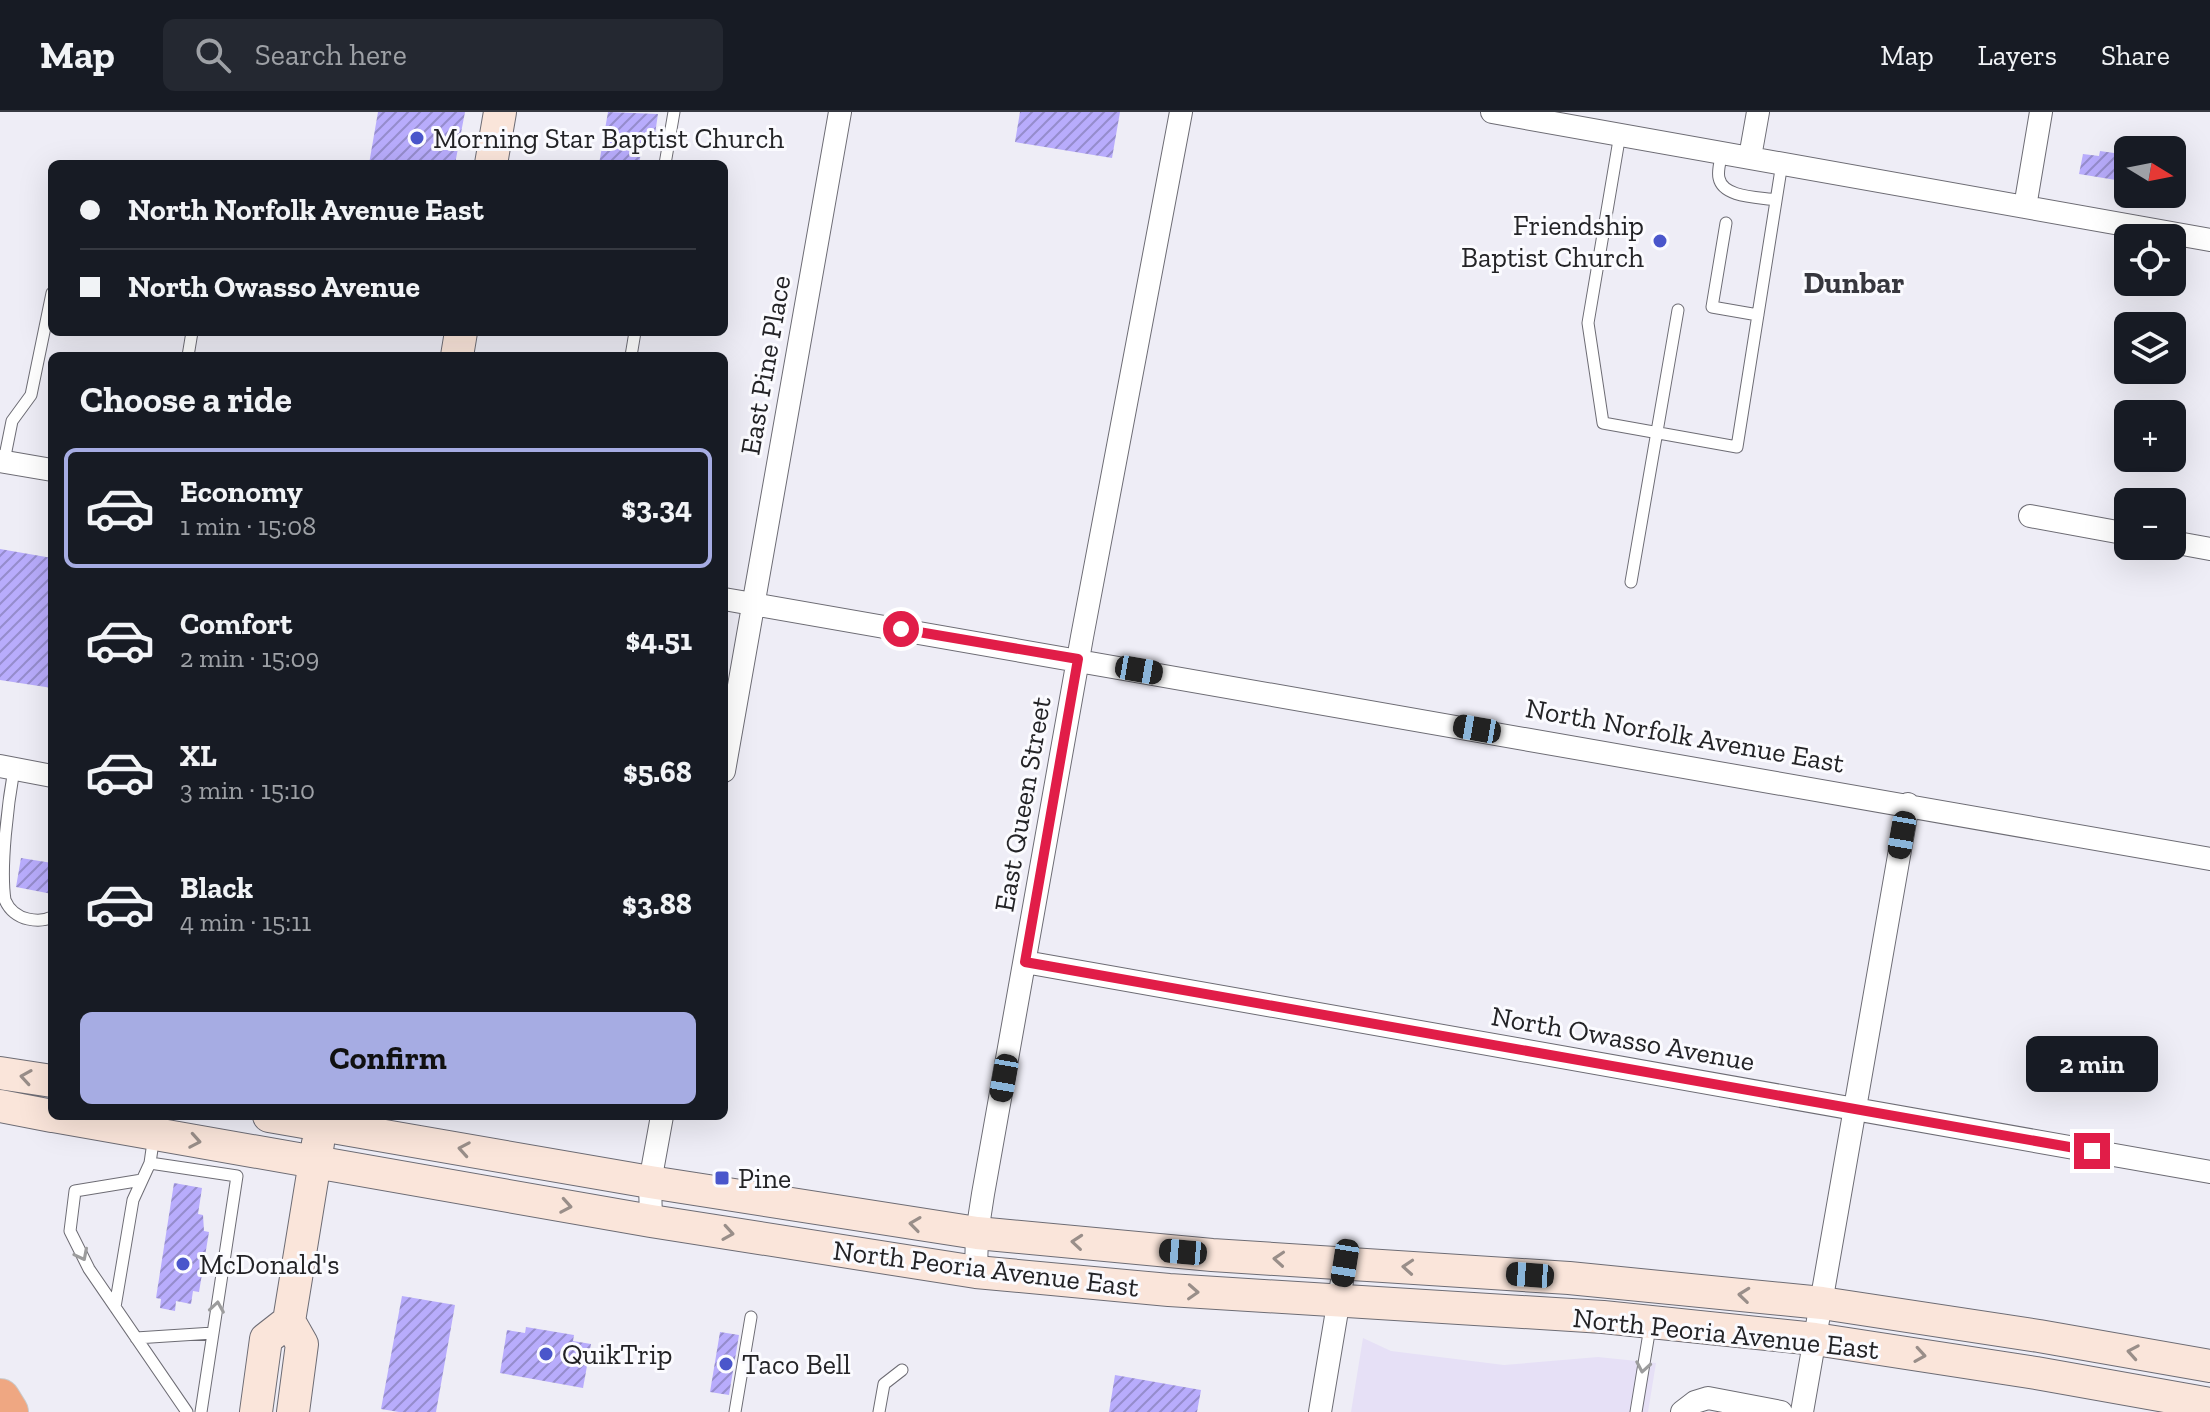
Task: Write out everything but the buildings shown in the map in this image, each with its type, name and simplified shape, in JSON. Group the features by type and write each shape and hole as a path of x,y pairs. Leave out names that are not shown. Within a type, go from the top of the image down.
{"highway":[{"path":"0,1399 8,1412"}],"main road":[{"path":"492,160 500,112"},
{"path":"0,1073 48,1080"},
{"name":"North Peoria Avenue East","path":"0,1106 48,1115"},
{"name":"North Peoria Avenue East","path":"64,1120 152,1148 315,1163 651,1221 976,1272 1169,1290 1651,1322 1815,1339 2210,1404"},
{"path":"293,1412 302,1344 289,1321 322,1120"},
{"name":"North Peoria Avenue East","path":"322,1120 650,1182 977,1233 1212,1255 1569,1278 1822,1303 2210,1366"},
{"path":"256,1412 266,1339 289,1321"}],"street":[{"name":"East Pine Place","path":"728,749 840,112"},
{"name":"East Queen Street","path":"976,1272 977,1233 1078,659 1181,112"},
{"path":"1492,112 1610,126 1722,152 2210,240"},
{"path":"1750,157 1758,112"},
{"path":"2025,207 2041,112"},
{"path":"2,461 48,469"},
{"path":"2030,516 2114,531"},
{"path":"2186,545 2210,549"},
{"name":"North Norfolk Avenue East","path":"728,600 2210,859"},
{"path":"7,768 48,775"},
{"path":"1802,1412 1908,804"},
{"name":"North Owasso Avenue","path":"1025,962 2210,1172"},
{"path":"651,1221 650,1182 661,1120"},
{"path":"1320,1412 1345,1263"},
{"path":"1689,1407 1708,1398 1781,1412"}],"lane":[{"path":"666,160 674,112"},
{"path":"1610,126 1588,323 1603,423 1737,447 1782,163"},
{"path":"1722,152 1718,177 1723,187 1732,193 1776,200"},
{"path":"1729,208 1732,193"},
{"path":"1726,223 1712,307 1758,315"},
{"path":"1631,582 1678,310"},
{"path":"2,461 12,421 31,395 48,312"},
{"path":"7,768 2,864 5,900 13,913 25,919 48,919"},
{"path":"115,1307 133,1200 152,1148 237,1176 201,1412"},
{"path":"142,1180 75,1191 70,1231 89,1269 187,1412"},
{"path":"735,1412 751,1317"},
{"path":"1636,1412 1651,1322"},
{"path":"136,1338 213,1333"},
{"path":"879,1412 884,1384 902,1370"}],"shaded area":[{"path":"1363,1338 1391,1351 1504,1365 1598,1357 1656,1363 1648,1412 1351,1412"}],"place":[{"name":"Morning Star Baptist Church","path":"417,138"},
{"name":"Friendship Baptist Church","path":"1660,241"},
{"name":"Pine","path":"722,1178"},
{"name":"McDonald's","path":"183,1264"},
{"name":"QuikTrip","path":"546,1354"},
{"name":"Taco Bell","path":"726,1364"}],"district":[{"name":"Dunbar","path":"1854,283"}],"route":[{"path":"901,629 1078,659 1025,962 2092,1151"}]}
